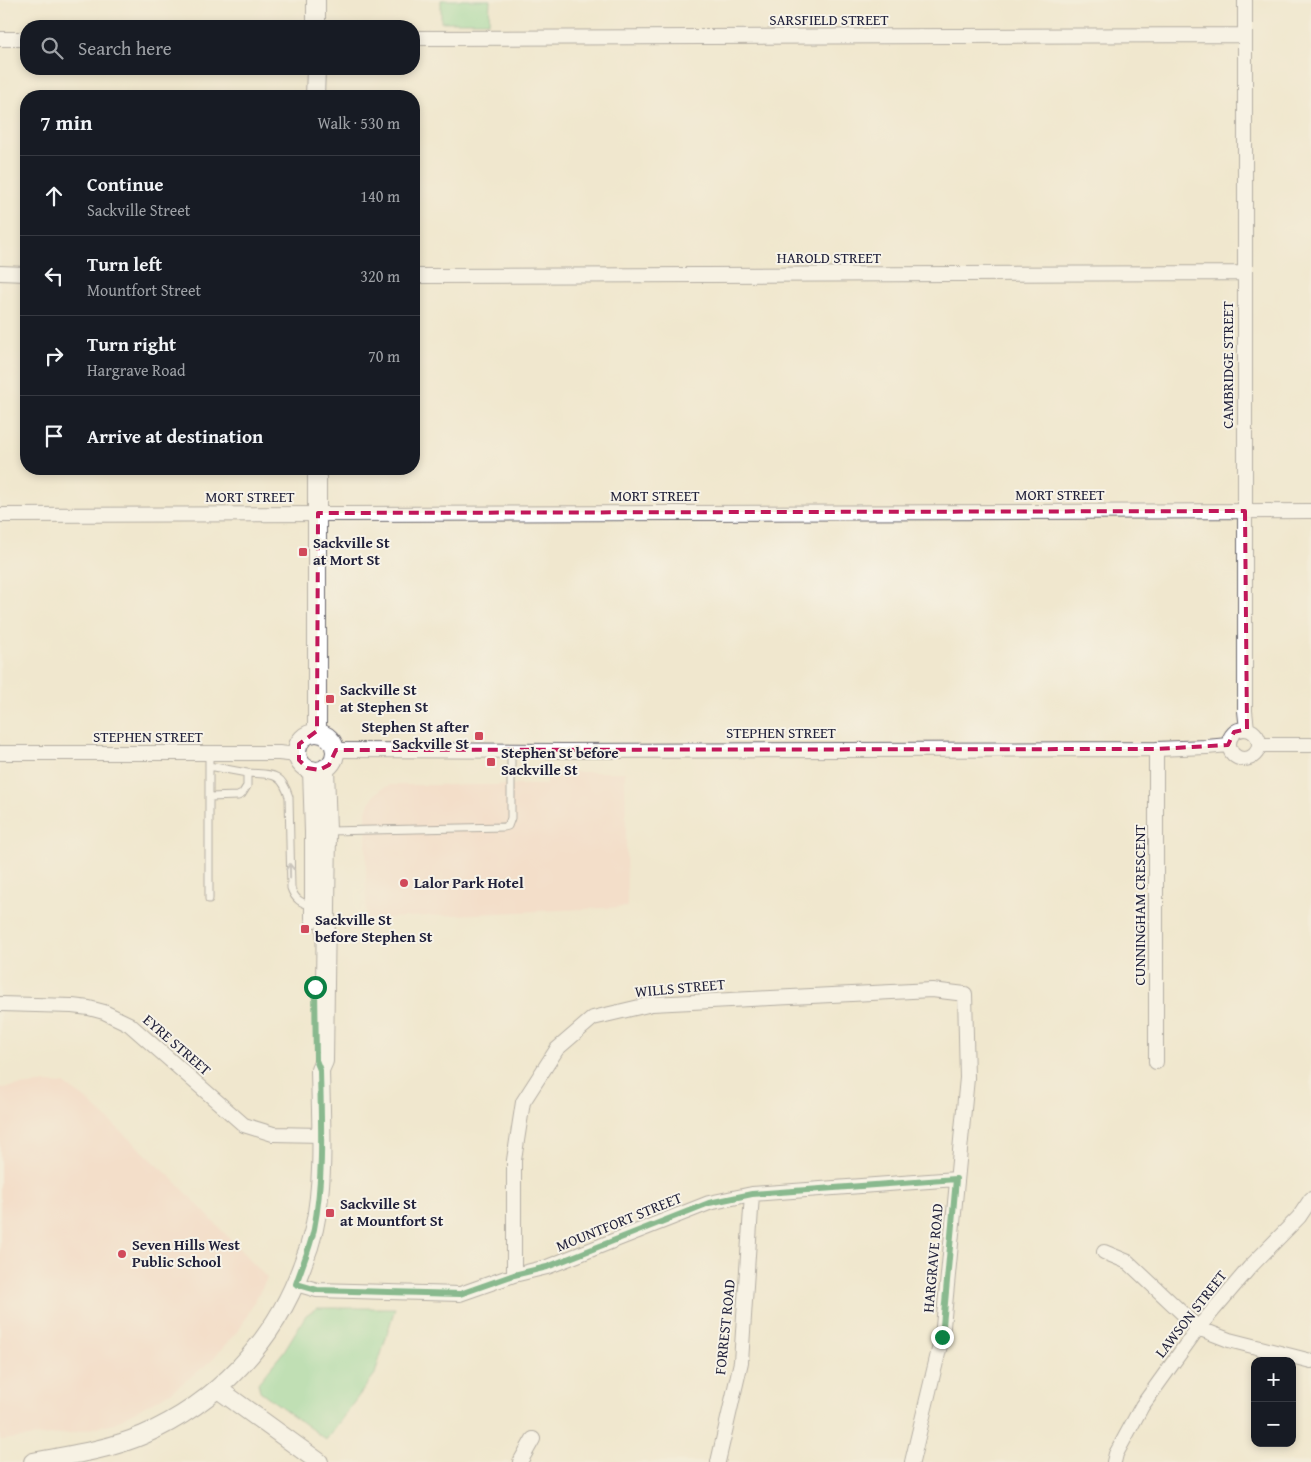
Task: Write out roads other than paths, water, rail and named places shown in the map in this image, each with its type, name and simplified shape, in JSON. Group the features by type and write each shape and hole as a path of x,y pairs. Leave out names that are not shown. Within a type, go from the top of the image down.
{"street":[{"path":"316,0 316,20"},
{"name":"CAMBRIDGE STREET","path":"1245,0 1246,729"},
{"name":"SARSFIELD STREET","path":"420,38 1245,35"},
{"path":"0,39 20,39"},
{"path":"316,75 316,90"},
{"name":"HAROLD STREET","path":"420,276 1244,273"},
{"path":"0,274 20,274"},
{"path":"316,733 317,475"},
{"name":"MORT STREET","path":"0,515 1311,511"},
{"path":"1246,729 1256,736 1259,745 1254,756 1244,760 1232,754 1228,744 1234,732 1246,729"},
{"path":"316,733 322,734 331,740 334,750 332,760 318,769 302,764 297,755 302,739 306,735 316,733"},
{"name":"STEPHEN STREET","path":"334,750 1156,749 1208,747 1228,744"},
{"path":"1259,745 1311,745"},
{"name":"CUNNINGHAM CRESCENT","path":"1156,749 1156,1062"},
{"name":"STEPHEN STREET","path":"0,753 209,759 279,753 297,755"},
{"path":"318,769 324,1061 320,1070"},
{"path":"33,1462 69,1459 116,1444 171,1422 197,1405 218,1389 250,1357 264,1339 296,1284 311,1243 320,1190 320,1070 316,1060 313,906 320,831"},
{"name":"WILLS STREET","path":"514,1275 514,1160 523,1102 557,1049 593,1018 652,1004 932,990 965,994"},
{"name":"HARGRAVE ROAD","path":"912,1462 942,1337 967,1078 965,994"},
{"name":"EYRE STREET","path":"0,1004 72,1006 104,1012 129,1024 244,1125 273,1134 321,1135"},
{"name":"MOUNTFORT STREET","path":"296,1284 317,1290 460,1294 514,1275 547,1267 709,1203 752,1194 956,1179"},
{"name":"FORREST ROAD","path":"718,1462 741,1362 752,1194"},
{"name":"LAWSON STREET","path":"1114,1462 1116,1454 1142,1406 1198,1328 1250,1267 1299,1217 1311,1199"},
{"path":"1104,1252 1128,1262 1198,1328 1229,1340 1311,1361"},
{"path":"218,1389 319,1462"},
{"path":"520,1462 533,1439"}],"lane":[{"path":"320,831 508,826 511,818 511,751"},
{"path":"209,899 209,759 247,774 273,775 286,786 289,798 291,888 296,899 301,903 313,906"},
{"path":"209,797 238,796 242,794 247,786 247,774"}],"place":[{"name":"Sackville St at Mort St","path":"303,552"},
{"name":"Sackville St at Stephen St","path":"330,699"},
{"name":"Stephen St after Sackville St","path":"479,736"},
{"name":"Stephen St before Sackville St","path":"491,762"},
{"name":"Lalor Park Hotel","path":"404,883"},
{"name":"Sackville St before Stephen St","path":"305,929"},
{"name":"Sackville St at Mountfort St","path":"330,1213"},
{"name":"Seven Hills West Public School","path":"122,1254"}]}
